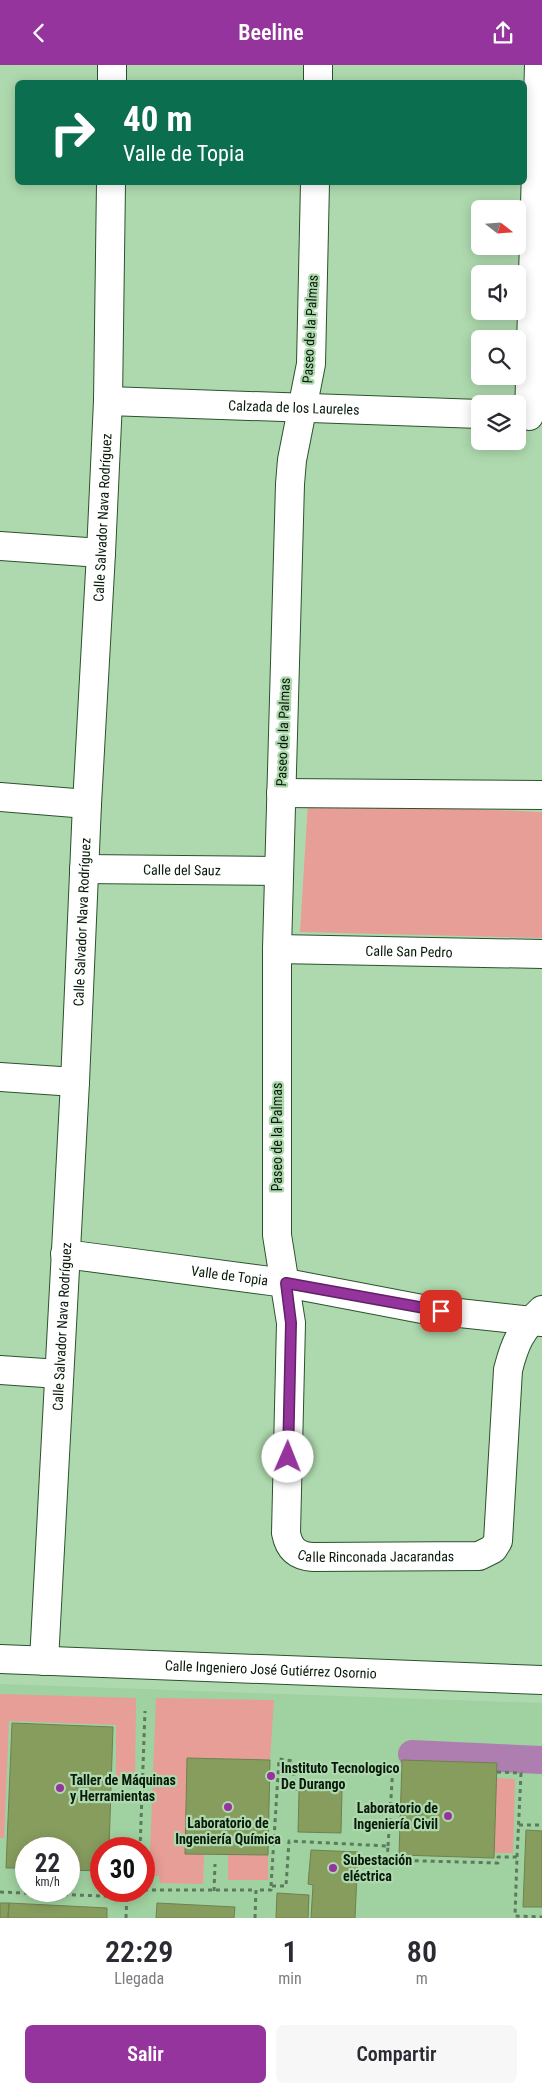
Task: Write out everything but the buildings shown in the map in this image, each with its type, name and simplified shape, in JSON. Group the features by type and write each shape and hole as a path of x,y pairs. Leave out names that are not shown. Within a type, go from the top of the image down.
{"street":[{"path":"112,65 112,80"},
{"path":"318,65 318,80"},
{"path":"530,416 540,65"},
{"name":"Calle Salvador Nava Rodríguez","path":"44,1661 76,1082 87,804 108,401 111,185"},
{"name":"Paseo de la Palmas","path":"286,1283 277,1235 277,949 281,793 290,484 292,460 311,364 315,185"},
{"name":"Calzada de los Laureles","path":"108,401 471,415"},
{"path":"0,546 101,553"},
{"path":"281,793 542,795"},
{"path":"0,797 87,804"},
{"name":"Calle del Sauz","path":"84,869 279,871"},
{"name":"Calle San Pedro","path":"277,949 542,954"},
{"path":"0,1077 76,1082"},
{"name":"Valle de Topia","path":"65,1255 286,1283 422,1309 538,1318"},
{"name":"Calle Rinconada Jacarandas","path":"286,1283 291,1323 286,1533 292,1550 302,1556 479,1556 493,1549 498,1541 508,1370 520,1333 538,1318"},
{"path":"0,1370 59,1373"},
{"name":"Calle Ingeniero José Gutiérrez Osornio","path":"0,1659 542,1680"}],"path":[{"path":"140,1837 145,1711"},
{"path":"155,1890 271,1890 279,1759 293,1761 295,1791"},
{"path":"393,1766 387,1860 498,1863 498,1857 517,1857"},
{"path":"497,1772 521,1773 515,1917 542,1917"},
{"path":"519,1825 542,1825"},
{"path":"272,1886 286,1886 289,1841 388,1846"},
{"path":"214,1891 215,1864"},
{"path":"255,1918 256,1891"},
{"path":"0,1892 90,1896"},
{"path":"126,1918 127,1902"}],"shaded area":[{"path":"308,802 542,812 542,938 300,932"},
{"name":"Instituto Tecnologico De Durango","path":"0,1684 542,1703 542,1918 0,1918"},
{"path":"0,1694 136,1698 135,1783 116,1783 116,1725 9,1721 4,1838 0,1838"},
{"path":"156,1698 274,1700 270,1760 188,1758 185,1853 204,1854 203,1884 160,1883 159,1876 155,1876 155,1837 151,1837"},
{"path":"496,1778 515,1779 513,1853 494,1853"},
{"path":"228,1855 268,1855 268,1880 228,1880"}],"waterway":[{"path":"412,1754 542,1760"}],"place":[{"name":"Instituto Tecnologico De Durango","path":"271,1776"},
{"name":"Taller de Máquinas y Herramientas","path":"60,1788"},
{"name":"Laboratorio de Ingeniería Química","path":"228,1807"},
{"name":"Laboratorio de Ingeniería Civil","path":"448,1816"},
{"name":"Subestación eléctrica","path":"333,1868"}],"route":[{"path":"288,1457 291,1323 286,1283 441,1311"}]}
